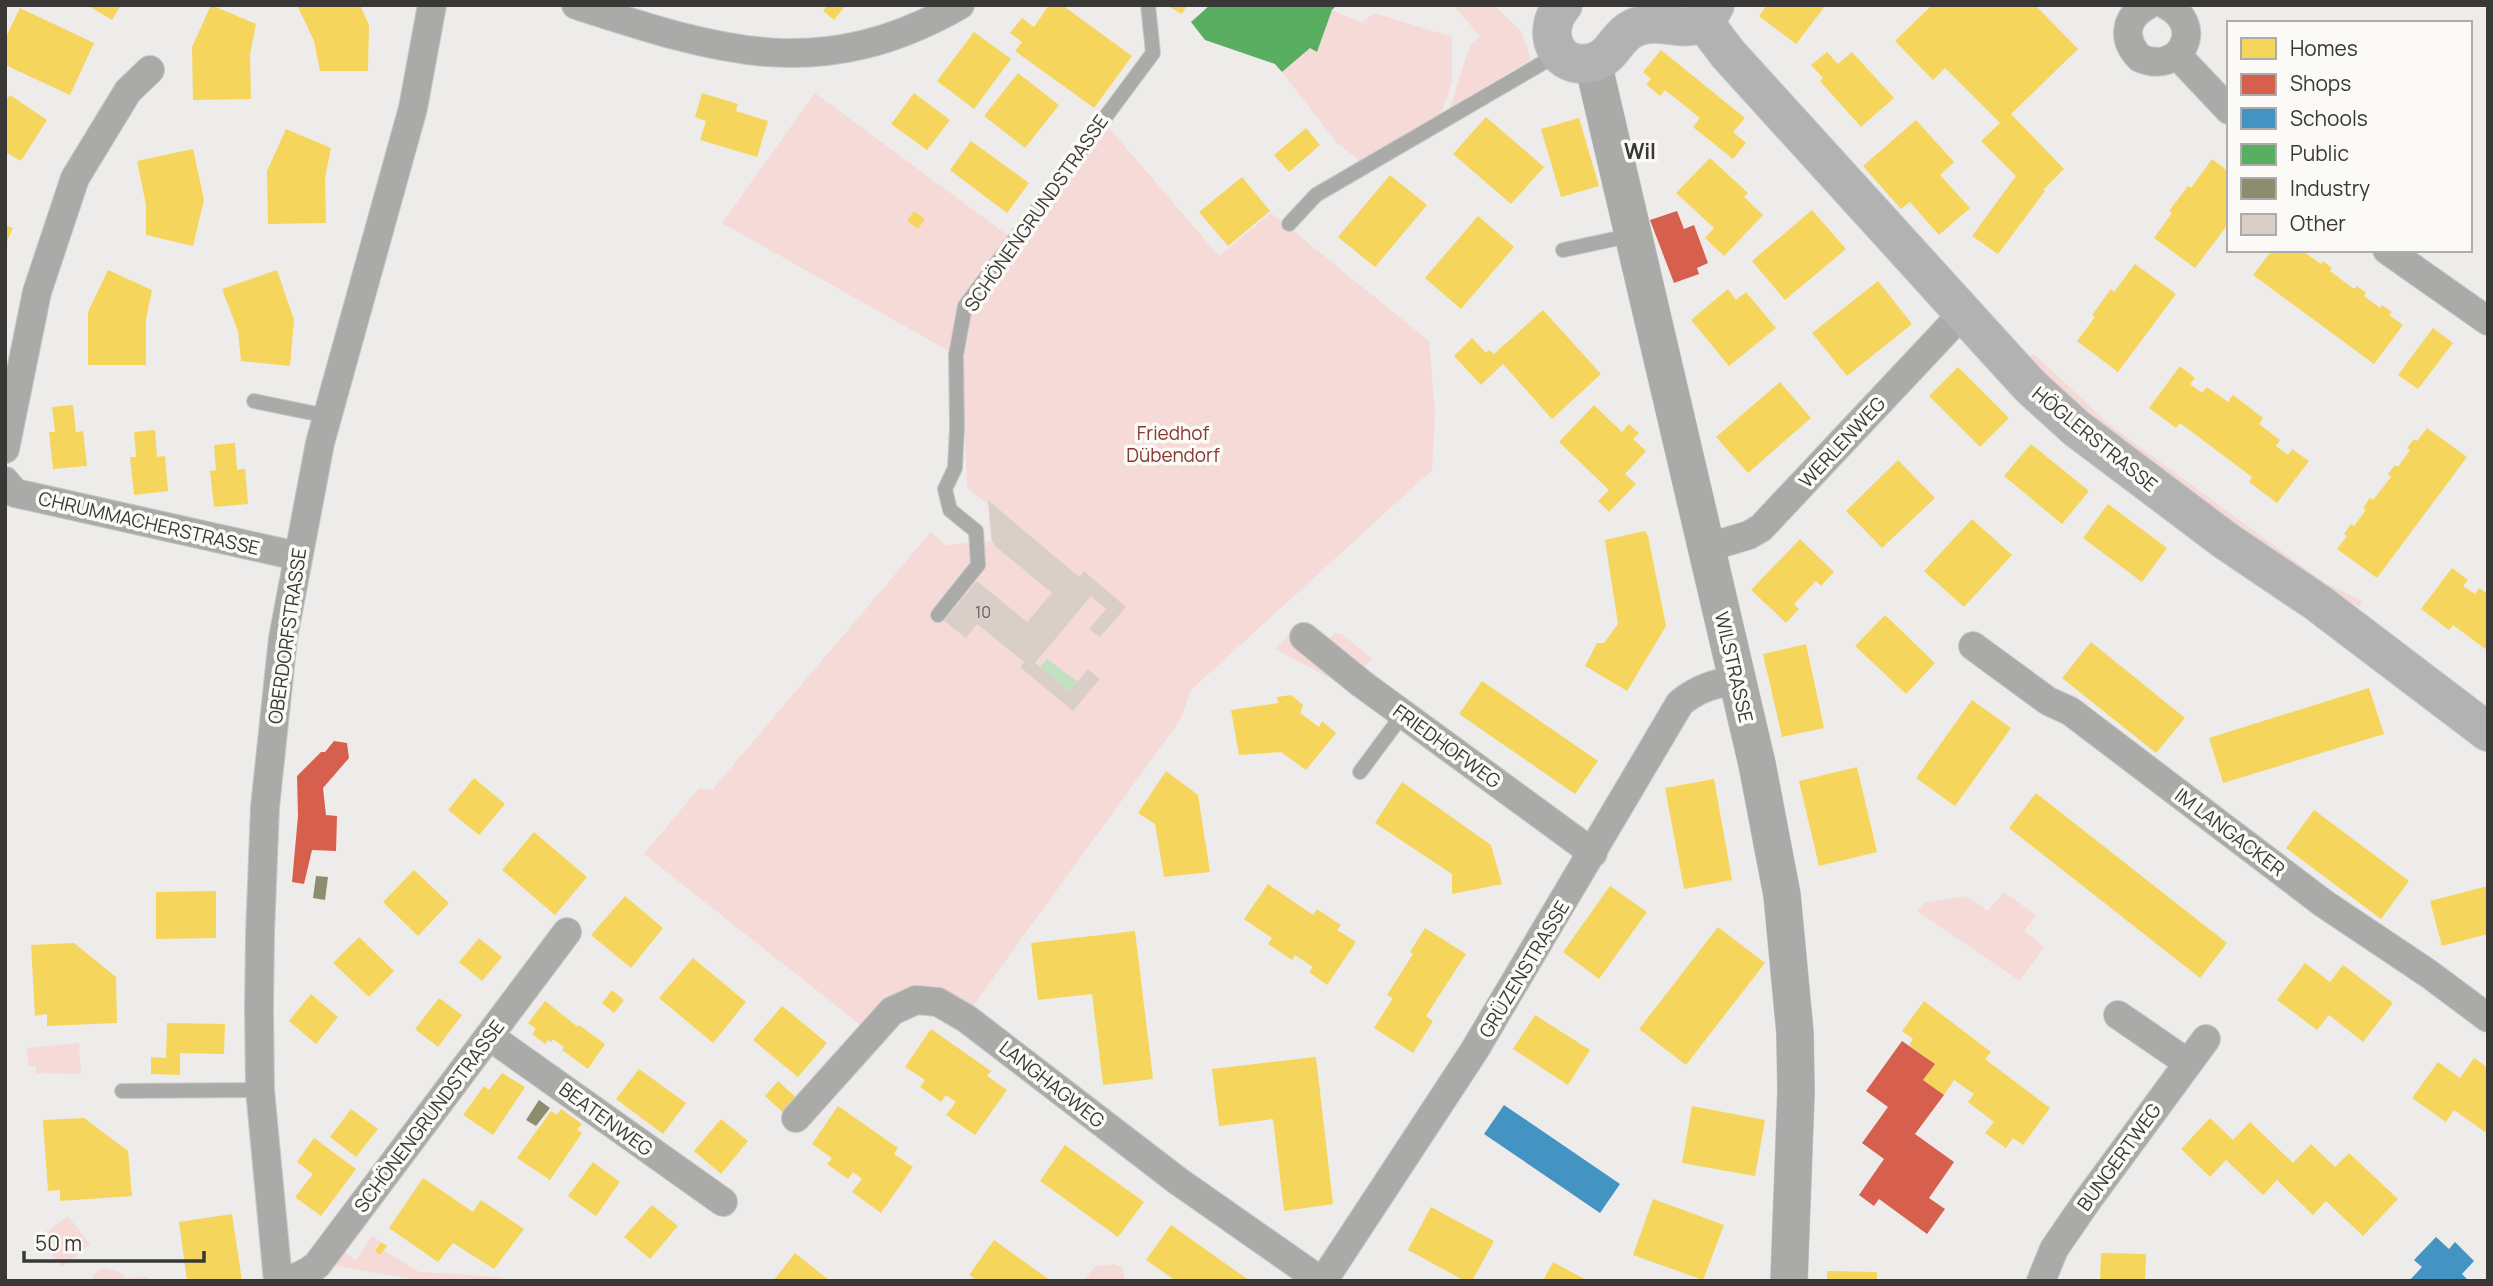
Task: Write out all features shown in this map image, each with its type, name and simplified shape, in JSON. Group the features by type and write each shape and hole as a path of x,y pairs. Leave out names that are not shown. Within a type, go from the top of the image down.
{"main road":[{"path":"1558,7 1552,20 1551,38 1576,58 1606,56 1622,35 1639,26 1650,23 1689,27 1709,13"},
{"name":"HÖGLERSTRASSE","path":"1709,13 1728,54 2031,386 2102,449 2225,541 2318,603 2488,732"}],"street":[{"name":"OBERDORFSTRASSE","path":"278,1281 260,1090 260,934 265,807 284,638 297,556 327,416 414,108 432,5"},
{"path":"576,5 671,36 735,50 790,55 851,48 909,17 960,5"},
{"path":"2165,6 2184,22 2186,40 2177,55 2169,60 2149,62 2140,58 2128,42 2129,23 2134,15 2165,6"},
{"path":"2177,55 2227,108"},
{"name":"WILSTRASSE","path":"1576,58 1633,235 1771,829 1790,970 1796,1092 1789,1281"},
{"path":"5,449 37,292 75,178 128,91 150,70"},
{"path":"2390,252 2488,321"},
{"name":"WERLENWEG","path":"1706,548 1749,535 1761,528 1963,313"},
{"name":"CHRUMMACHERSTRASSE","path":"5,481 15,493 297,556"},
{"name":"FRIEDHOFWEG","path":"1304,637 1593,853"},
{"name":"IM LANGACKER","path":"1973,646 2048,701 2070,711 2323,903 2430,974 2488,1018"},
{"name":"GRÜZENSTRASSE","path":"1322,1281 1474,1051 1681,703 1709,685 1737,679"},
{"name":"SCHÖNENGRUNDSTRASSE","path":"278,1281 307,1273 317,1265 567,932"},
{"name":"LANGHAGWEG","path":"796,1118 892,1011 916,1000 938,1002 967,1019 1178,1181 1322,1281"},
{"path":"2118,1015 2188,1063"},
{"name":"BEATENWEG","path":"489,1036 723,1202"},
{"name":"BUNGERTWEG","path":"2040,1281 2054,1249 2206,1039"}],"lane":[{"name":"SCHÖNENGRUNDSTRASSE","path":"938,615 978,565 976,531 950,510 945,489 955,468 956,355 965,306 1153,52 1148,5"},
{"path":"1289,224 1316,195 1576,58"},
{"path":"1563,250 1633,235"},
{"path":"254,401 327,416"},
{"path":"1360,772 1404,714"},
{"path":"122,1091 260,1090"}],"green space":[{"path":"1453,5 1494,5 1521,31 1531,59 1450,108 1470,45 1480,36"},
{"path":"1332,10 1362,23 1374,13 1452,37 1452,81 1442,112 1360,161 1337,143 1282,72 1310,48 1317,52"},
{"path":"815,93 1014,240 965,306 956,355 722,223"},
{"name":"Friedhof Dübendorf","path":"1109,128 1219,256 1271,213 1429,341 1435,413 1432,470 1191,690 1180,720 969,1011 951,999 867,1030 644,854 699,788 712,790 931,532 945,545 991,541 988,504 967,488 962,357 965,330 975,306 1017,244"},
{"path":"2033,353 2110,425 2325,583 2362,601 2360,607 2323,589 2106,432 2027,360"},
{"path":"1334,633 1342,634 1372,659 1356,676 1330,646 1330,638"},
{"path":"1289,635 1340,678 1337,682 1275,649"},
{"path":"2004,892 2036,915 2024,931 2044,947 2020,981 1917,911 1924,903 1967,896 1988,911"},
{"path":"79,1043 81,1074 36,1073 36,1066 28,1066 27,1048"},
{"path":"68,1216 90,1244 62,1267 40,1238"},
{"path":"372,1236 381,1242 375,1250 380,1255 384,1250 419,1272 500,1277 508,1281 421,1281 332,1265 343,1251 356,1260"},
{"path":"1113,1264 1122,1267 1125,1281 1084,1281 1095,1266"},
{"path":"103,1268 119,1272 126,1279 147,1276 148,1281 95,1281 92,1277"}],"shaded area":[{"path":"1047,659 1078,682 1070,691 1040,667"}],"building: Homes":[{"path":"87,5 121,5 112,20"},
{"path":"211,5 256,24 250,54 251,99 193,100 192,47"},
{"path":"297,5 360,5 369,25 368,71 320,71 314,41"},
{"path":"823,5 846,5 834,20 823,11 826,7"},
{"path":"1049,5 1062,5 1132,56 1094,108 1015,51 1022,42 1010,33 1022,18 1034,27"},
{"path":"1166,5 1187,5 1182,14"},
{"path":"1767,5 1826,5 1796,44 1759,16"},
{"path":"1932,5 2035,5 2078,49 2011,114 2064,169 2043,190 2045,191 1998,254 1972,236 2016,176 1981,141 2000,123 1945,68 1933,80 1895,41"},
{"path":"20,8 94,43 70,95 5,65 5,39"},
{"path":"974,32 1011,59 974,109 937,81"},
{"path":"1661,50 1745,118 1733,132 1746,143 1733,159 1693,127 1700,118 1665,90 1660,96 1646,84 1651,79 1643,72"},
{"path":"1827,52 1838,64 1852,52 1894,98 1861,127 1820,81 1823,78 1811,65"},
{"path":"1018,73 1059,105 1025,148 984,116"},
{"path":"702,93 738,104 736,111 768,121 757,157 700,140 706,121 695,117"},
{"path":"914,93 950,120 927,150 891,124"},
{"path":"10,95 47,120 21,161 5,152 5,102"},
{"path":"1486,117 1544,167 1511,204 1453,154"},
{"path":"1579,118 1599,186 1561,197 1541,129"},
{"path":"1916,120 1954,162 1940,175 1970,208 1939,235 1910,202 1901,209 1863,166"},
{"path":"1306,128 1320,145 1289,172 1274,155"},
{"path":"286,129 331,148 325,178 326,223 268,224 267,171"},
{"path":"971,141 1029,183 1007,213 950,170"},
{"path":"193,149 204,200 193,246 146,235 146,205 137,161"},
{"path":"1710,158 1748,193 1744,197 1763,215 1724,256 1705,238 1714,228 1676,193"},
{"path":"2212,159 2227,170 2227,226 2195,268 2154,238 2172,213 2169,211 2188,186 2191,188"},
{"path":"1390,175 1427,205 1375,267 1338,237"},
{"path":"1242,177 1270,211 1228,246 1199,212"},
{"path":"1812,210 1846,249 1785,300 1752,261"},
{"path":"914,211 925,219 918,229 907,221"},
{"path":"1478,216 1514,247 1461,309 1425,278"},
{"path":"5,225 13,228 5,246"},
{"path":"2270,252 2304,252 2321,264 2323,261 2332,268 2330,271 2354,289 2357,286 2366,293 2364,296 2380,308 2382,305 2392,312 2389,315 2403,325 2374,364 2253,275"},
{"path":"2135,264 2176,294 2118,372 2077,341 2111,289 2114,292"},
{"path":"108,270 152,290 146,320 146,365 88,365 88,312"},
{"path":"277,270 294,320 290,366 241,361 238,331 222,289"},
{"path":"1878,281 1912,324 1847,376 1812,333"},
{"path":"1728,289 1736,300 1746,292 1776,328 1729,366 1691,320"},
{"path":"1543,310 1601,374 1552,419 1503,364 1481,385 1454,356 1472,338 1486,353 1489,350 1494,354"},
{"path":"2433,328 2453,343 2418,389 2398,375"},
{"path":"2180,366 2195,378 2190,384 2202,393 2207,387 2228,402 2233,395 2263,418 2259,424 2280,440 2276,446 2288,455 2292,449 2309,461 2277,503 2249,482 2252,477 2180,423 2176,428 2149,408"},
{"path":"1958,367 2009,418 1980,447 1929,396"},
{"path":"1780,382 1811,418 1748,473 1716,437"},
{"path":"73,405 76,432 83,431 87,466 53,469 49,432 55,432 52,407"},
{"path":"1594,405 1622,432 1629,424 1639,433 1633,439 1646,451 1625,474 1636,484 1609,512 1598,501 1609,490 1559,442"},
{"path":"2427,428 2467,457 2377,578 2337,549 2347,536 2344,534 2351,524 2354,526 2366,510 2363,508 2370,498 2373,500 2391,477 2388,474 2395,465 2398,467 2410,450 2407,448 2414,439 2417,441"},
{"path":"155,430 157,457 165,456 168,491 134,495 130,457 136,457 134,432"},
{"path":"235,443 237,470 245,469 248,504 214,507 210,471 216,470 214,445"},
{"path":"2031,444 2089,491 2062,524 2004,476"},
{"path":"1898,460 1935,498 1882,548 1846,511"},
{"path":"2108,504 2167,548 2142,582 2083,538"},
{"path":"1972,519 2012,555 1964,607 1924,571"},
{"path":"1645,531 1666,626 1627,691 1585,666 1597,643 1604,643 1618,624 1605,540"},
{"path":"1800,539 1834,572 1821,586 1816,581 1794,604 1799,609 1786,623 1751,590"},
{"path":"2452,568 2468,580 2463,586 2475,594 2479,588 2488,594 2488,651 2453,625 2449,630 2421,609"},
{"path":"1885,615 1935,663 1906,694 1855,646"},
{"path":"2091,642 2185,718 2156,753 2062,678"},
{"path":"1806,644 1824,728 1782,737 1763,654"},
{"path":"1482,681 1598,761 1575,794 1459,714"},
{"path":"2369,688 2384,734 2223,783 2209,738"},
{"path":"1291,695 1303,705 1300,713 1319,727 1322,721 1336,733 1306,770 1281,752 1239,755 1231,710 1278,703 1277,697"},
{"path":"1972,700 2011,728 1955,806 1916,778"},
{"path":"1857,767 1877,852 1819,866 1799,781"},
{"path":"1166,771 1198,795 1210,872 1164,877 1155,824 1138,813"},
{"path":"474,778 505,804 479,835 448,810"},
{"path":"1714,779 1732,880 1684,889 1665,788"},
{"path":"1402,782 1491,845 1502,884 1452,894 1452,874 1375,823"},
{"path":"2036,793 2227,943 2200,978 2009,828"},
{"path":"2314,810 2409,881 2381,919 2286,848"},
{"path":"534,832 587,877 555,915 502,870"},
{"path":"414,870 449,903 418,936 383,902"},
{"path":"1268,884 1313,915 1317,909 1341,925 1337,930 1356,942 1327,985 1309,972 1313,967 1295,955 1292,960 1268,944 1272,938 1244,919"},
{"path":"1610,886 1647,912 1599,979 1563,952"},
{"path":"2488,886 2488,934 2442,946 2430,901"},
{"path":"216,891 216,938 156,939 156,892"},
{"path":"625,896 663,928 631,968 591,935"},
{"path":"1718,927 1765,963 1686,1065 1639,1029"},
{"path":"1425,928 1466,954 1426,1016 1433,1021 1413,1053 1374,1028 1393,998 1387,995 1413,954 1410,952"},
{"path":"1135,931 1153,1079 1103,1085 1092,994 1038,1000 1031,943"},
{"path":"359,937 394,971 369,997 333,963"},
{"path":"479,938 502,957 482,981 459,962"},
{"path":"74,943 116,977 117,1023 47,1026 47,1014 35,1016 31,945"},
{"path":"693,958 746,1002 713,1043 659,998"},
{"path":"2305,963 2330,982 2343,965 2393,1003 2363,1042 2329,1015 2317,1030 2277,1000"},
{"path":"612,990 624,1000 614,1013 602,1003"},
{"path":"311,994 338,1017 316,1044 289,1021"},
{"path":"439,998 462,1015 438,1047 415,1029"},
{"path":"545,1001 605,1044 588,1069 562,1050 564,1047 553,1039 545,1044 532,1034 536,1029 528,1023"},
{"path":"1924,1001 1991,1052 1985,1059 2050,1108 2023,1145 2013,1138 2006,1148 1985,1133 1994,1122 1968,1102 1974,1094 1954,1080 1944,1095 1923,1080 1935,1064 1909,1045 1913,1039 1902,1031"},
{"path":"782,1006 827,1043 798,1077 753,1040"},
{"path":"1535,1015 1590,1050 1568,1085 1513,1049"},
{"path":"167,1023 225,1024 224,1054 180,1053 180,1075 151,1074 151,1057 166,1058"},
{"path":"931,1029 991,1071 987,1076 1007,1090 975,1135 946,1115 956,1102 946,1095 941,1102 920,1087 925,1080 905,1067"},
{"path":"1316,1057 1333,1204 1284,1211 1273,1119 1219,1126 1212,1069"},
{"path":"2474,1058 2488,1068 2488,1134 2454,1110 2446,1122 2412,1098 2438,1062 2460,1078"},
{"path":"639,1069 686,1103 663,1134 616,1099"},
{"path":"502,1073 525,1087 493,1135 463,1115 484,1086 489,1090"},
{"path":"778,1081 801,1102 788,1117 765,1096"},
{"path":"838,1106 898,1148 894,1154 913,1167 881,1213 852,1192 862,1179 853,1172 848,1179 827,1164 832,1158 812,1144"},
{"path":"1692,1106 1765,1120 1755,1176 1682,1163"},
{"path":"351,1109 378,1129 356,1157 330,1137"},
{"path":"561,1109 582,1124 577,1129 582,1133 550,1180 517,1158 551,1111 557,1115"},
{"path":"84,1118 128,1151 132,1196 60,1201 60,1190 48,1191 43,1120"},
{"path":"2210,1118 2233,1140 2250,1122 2293,1163 2311,1144 2335,1167 2349,1153 2398,1199 2363,1236 2326,1201 2313,1215 2277,1180 2263,1195 2226,1160 2210,1177 2181,1149"},
{"path":"721,1119 748,1141 721,1174 694,1151"},
{"path":"314,1138 356,1169 321,1216 295,1197 313,1174 297,1162"},
{"path":"1065,1145 1144,1202 1118,1237 1040,1181"},
{"path":"593,1162 620,1182 596,1216 568,1196"},
{"path":"423,1178 473,1212 481,1200 524,1229 494,1269 453,1243 438,1262 389,1228"},
{"path":"1653,1199 1724,1225 1703,1280 1633,1255"},
{"path":"652,1205 678,1226 650,1259 624,1237"},
{"path":"1431,1207 1494,1241 1472,1281 1465,1281 1408,1250"},
{"path":"232,1214 242,1281 187,1281 179,1222"},
{"path":"1171,1225 1250,1281 1176,1281 1146,1260"},
{"path":"994,1240 1051,1281 978,1281 969,1275"},
{"path":"381,1242 387,1246 380,1255 375,1251"},
{"path":"795,1253 830,1281 773,1281"},
{"path":"2101,1253 2146,1254 2145,1281 2100,1281"},
{"path":"1553,1262 1588,1281 1543,1281"},
{"path":"1827,1271 1877,1272 1877,1281 1827,1281"}],"building: Shops":[{"path":"1677,211 1684,229 1694,225 1708,263 1697,268 1699,274 1674,283 1650,220"},
{"path":"334,741 347,743 349,758 323,788 326,815 337,816 336,851 312,850 304,884 292,882 298,816 297,776"},
{"path":"1902,1041 1935,1064 1923,1080 1944,1095 1915,1134 1954,1162 1929,1198 1945,1209 1927,1234 1879,1199 1874,1206 1859,1195 1884,1159 1862,1143 1888,1107 1866,1091"}],"building: Schools":[{"path":"1504,1105 1620,1184 1600,1213 1484,1134"},
{"path":"2436,1237 2449,1249 2455,1242 2474,1261 2462,1274 2469,1281 2409,1281 2422,1267 2414,1260"}],"building: Public":[{"path":"1210,5 1337,5 1332,10 1317,52 1310,48 1282,72 1275,64 1205,40 1191,22"}],"building: Industry":[{"path":"316,876 328,877 325,900 313,898"},
{"path":"539,1100 550,1108 536,1126 526,1120"}],"building: Other":[{"path":"988,500 1079,577 1084,571 1126,607 1100,637 1089,629 1106,609 1091,596 1035,663 1070,691 1088,669 1100,679 1073,711 1020,667 1024,662 977,624 966,638 944,621 977,581 1027,622 1052,593 995,546 992,541"}],"district":[{"name":"Wil","path":"1640,151"}]}
